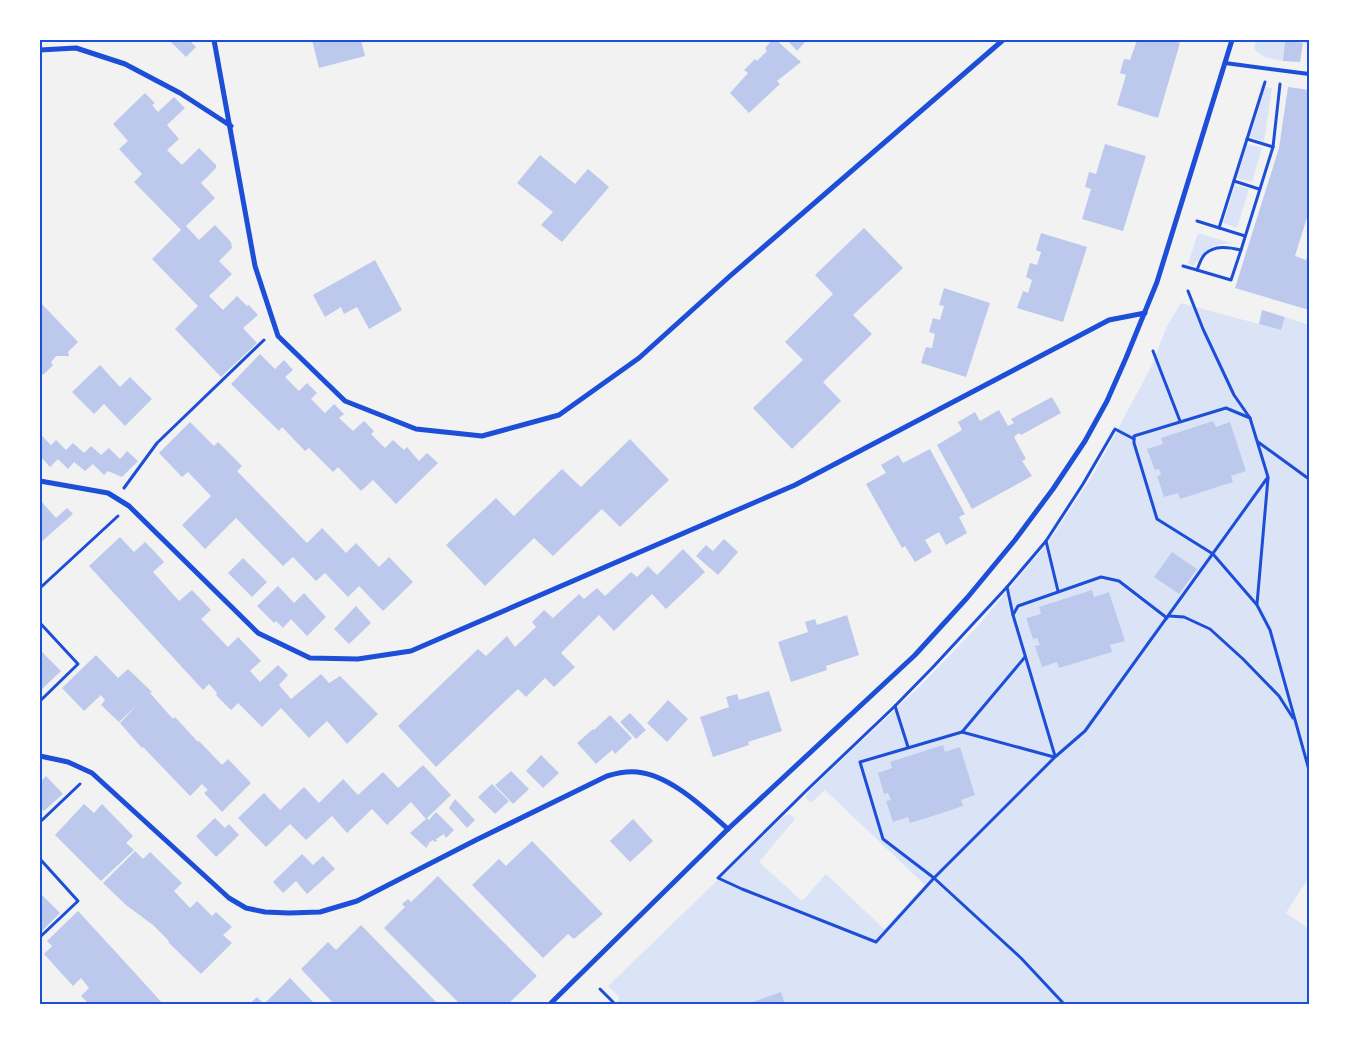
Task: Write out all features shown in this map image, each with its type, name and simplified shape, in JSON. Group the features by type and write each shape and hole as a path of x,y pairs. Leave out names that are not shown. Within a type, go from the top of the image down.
{"street":[{"path":"214,40 255,266 278,336 345,401 416,429 482,436 559,415 639,358 730,276 1003,40"},
{"path":"550,1004 728,828 915,656 967,598 1015,540 1053,489 1085,441 1107,401 1145,314 1157,282 1232,40"},
{"path":"40,50 76,48 125,64 180,93 231,126"},
{"path":"40,481 108,493 130,506 258,633 310,658 358,658 411,651 795,485 1109,320 1145,314"},
{"path":"40,756 68,762 92,773 229,898 246,908 265,912 320,912 356,901 607,776 618,773 637,772 652,775 683,791 728,828"}],"lane":[{"path":"1224,63 1309,74"}],"path":[{"path":"1183,266 1231,280 1273,147 1281,84 1256,82"},
{"path":"1219,228 1265,82"},
{"path":"1247,139 1273,147"},
{"path":"1234,180 1259,189"},
{"path":"1197,221 1245,236"},
{"path":"1198,270 1203,255 1214,248 1228,246 1240,250"},
{"path":"1188,291 1203,329 1234,395 1250,418 1268,477 1257,605"},
{"path":"116,498 157,442 267,338"},
{"path":"1153,351 1180,422"},
{"path":"1250,418 1226,408 1134,436 1134,443 1157,519 1213,554 1257,605 1270,630 1309,770"},
{"path":"1134,439 1115,429 1083,484 1046,541 1007,587 895,706 718,878 876,942 934,878 1055,757 1085,731 1268,477"},
{"path":"1257,441 1309,480"},
{"path":"40,588 130,506"},
{"path":"1046,541 1058,592"},
{"path":"1013,615 1018,606 1101,577 1118,581 1167,617 1184,617 1210,629 1279,696 1295,720"},
{"path":"1007,587 1013,615 1055,757"},
{"path":"40,623 78,664 40,701"},
{"path":"962,732 1025,657"},
{"path":"895,706 908,747"},
{"path":"1055,757 962,732 860,762 883,839 934,878 1021,958 1064,1004"},
{"path":"40,822 84,780"},
{"path":"40,860 78,901 40,937"},
{"path":"600,989 614,1004"}],"shaded area":[{"path":"1256,40 1285,40 1283,61 1270,59 1260,54 1254,48"},
{"path":"1285,40 1309,40 1309,44"},
{"path":"1265,87 1272,88 1264,142 1250,137"},
{"path":"1247,144 1262,148 1252,182 1237,178"},
{"path":"1235,185 1249,189 1237,228 1223,223"},
{"path":"1198,233 1234,244 1220,244 1210,248 1194,266 1188,264"},
{"path":"1181,303 1281,330 1285,317 1309,325 1309,877 1286,913 1309,929 1309,1004 614,1004 620,998 608,986 783,817 790,814 795,819 759,862 802,901 826,874 884,929 925,885 825,790 811,803 805,797 810,790 920,686 977,627 1049,541 1093,475 1151,367 1167,326"}],"building":[{"path":"169,40 189,40 196,47 186,57"},
{"path":"312,40 361,40 365,56 319,68"},
{"path":"772,40 776,40 801,62 777,81 780,84 749,113 730,93 748,73 744,70 767,51 765,48"},
{"path":"787,40 807,40 797,51"},
{"path":"1137,40 1172,40 1180,43 1158,118 1117,105 1126,75 1120,73 1124,59 1130,60"},
{"path":"1285,40 1303,43 1300,62 1283,61"},
{"path":"1288,87 1309,90 1309,211 1295,256 1306,260 1309,251 1309,310 1235,288 1279,148"},
{"path":"145,93 155,103 152,105 158,112 174,97 185,108 167,125 179,139 167,150 182,165 199,148 216,165 216,168 201,183 215,198 186,226 199,240 215,225 231,242 232,248 219,261 232,274 209,296 223,310 237,296 258,315 243,328 257,343 221,377 175,329 198,306 152,259 181,230 134,182 142,174 119,149 128,141 113,124"},
{"path":"1105,144 1146,156 1123,231 1082,219 1091,189 1085,187 1089,172 1096,174"},
{"path":"540,155 575,184 588,169 609,187 562,242 541,225 553,212 517,183"},
{"path":"864,228 903,268 853,315 872,334 823,382 841,401 792,449 753,408 803,360 785,342 833,294 815,275"},
{"path":"1041,233 1087,247 1063,322 1017,308 1023,291 1028,293 1032,280 1026,277 1030,263 1037,265 1041,252 1036,250"},
{"path":"375,260 402,310 369,329 357,307 344,314 341,307 325,317 313,295"},
{"path":"944,288 990,303 966,377 921,363 926,347 932,348 935,334 929,332 933,318 940,320 944,306 939,305"},
{"path":"40,302 78,342 68,352 69,356 56,356 51,362 53,365 43,375 40,372"},
{"path":"1262,310 1285,317 1281,330 1259,324"},
{"path":"260,354 275,369 284,360 293,370 285,377 299,391 307,383 317,393 311,399 325,413 334,404 344,414 339,418 353,431 364,421 374,431 371,434 385,448 393,440 404,450 407,447 419,461 427,453 438,463 396,504 373,480 361,491 338,467 333,472 309,448 305,451 282,427 279,431 231,384"},
{"path":"100,365 120,387 130,377 152,399 125,426 104,404 94,414 72,392"},
{"path":"1052,397 1061,413 1014,437 1026,459 1022,461 1032,476 972,509 937,445 962,430 958,422 975,412 980,421 999,410 1008,426 1014,423 1011,419"},
{"path":"1213,421 1216,427 1230,422 1246,471 1231,476 1233,482 1180,499 1178,493 1164,497 1157,476 1161,475 1159,469 1155,470 1147,449 1163,444 1161,438"},
{"path":"190,422 214,446 218,442 242,466 237,471 307,543 322,528 346,553 356,543 379,567 389,557 413,582 383,611 359,586 348,597 325,573 316,581 293,557 283,566 236,518 205,549 182,525 211,496 188,472 182,477 159,453"},
{"path":"40,434 51,445 56,440 66,450 73,443 84,453 91,446 101,455 109,448 120,459 127,451 138,461 122,477 108,471 104,475 93,464 85,471 74,462 68,469 58,459 50,467 40,456"},
{"path":"630,439 669,480 620,527 602,509 553,556 534,538 485,586 446,545 496,498 514,516 562,469 581,487"},
{"path":"930,449 965,514 959,517 967,533 946,545 939,532 925,540 932,552 915,562 905,546 902,548 866,484 886,473 881,465 898,455 903,463"},
{"path":"40,500 56,518 67,508 73,514 40,543"},
{"path":"120,537 134,552 145,542 154,551 164,562 153,572 179,601 192,590 211,610 201,619 228,647 238,637 261,661 250,671 260,682 278,665 288,675 279,685 291,699 321,674 329,683 340,676 378,714 347,744 327,721 309,738 281,708 262,727 238,703 231,710 216,695 217,693 209,684 203,690 89,566"},
{"path":"724,539 738,552 718,575 696,556 706,545 713,551"},
{"path":"683,549 705,572 666,609 652,594 614,631 599,615 561,653 575,667 554,687 545,678 526,697 518,689 436,767 398,726 478,649 486,656 507,636 515,647 536,627 532,622 544,610 553,618 579,594 584,599 597,588 605,596 631,572 637,577 648,566 657,575"},
{"path":"1172,552 1197,569 1179,594 1154,577"},
{"path":"243,558 267,582 252,597 228,573"},
{"path":"278,586 294,603 304,593 326,617 307,636 291,619 283,628 276,621 274,623 257,606"},
{"path":"1092,590 1094,597 1109,592 1125,641 1110,645 1112,652 1059,668 1057,662 1042,667 1035,646 1040,645 1037,638 1033,639 1026,618 1041,614 1039,607"},
{"path":"356,606 371,623 349,644 334,629"},
{"path":"847,615 859,655 826,666 827,670 791,682 778,642 808,632 805,622 815,619 817,625"},
{"path":"40,650 61,671 40,691"},
{"path":"96,655 118,678 128,669 152,692 150,693 173,719 175,717 222,765 228,759 251,783 222,812 204,793 208,790 202,784 190,796 120,723 137,705 119,722 101,705 105,700 101,695 84,711 62,688"},
{"path":"769,691 782,731 748,742 749,745 713,757 700,717 729,707 726,697 737,694 739,700"},
{"path":"668,700 688,719 667,742 647,723"},
{"path":"630,713 646,730 636,739 620,722"},
{"path":"610,715 632,738 615,754 612,750 596,764 577,743"},
{"path":"943,745 945,752 960,747 975,795 961,800 963,806 939,814 910,823 908,817 893,822 886,801 891,800 888,793 884,794 878,773 892,768 890,762"},
{"path":"541,755 559,773 543,788 526,771"},
{"path":"423,765 451,795 426,819 411,802 387,825 372,809 347,833 332,816 306,840 290,824 266,847 238,818 264,793 280,810 304,787 319,803 343,779 358,795 383,772 398,788"},
{"path":"511,771 529,789 513,804 495,785"},
{"path":"46,776 63,794 44,811 40,807 40,782"},
{"path":"492,784 509,801 495,814 478,797"},
{"path":"455,799 475,820 467,828 449,808"},
{"path":"84,804 94,813 102,804 133,836 126,843 134,850 101,881 55,835"},
{"path":"436,812 454,830 446,838 444,834 436,839 437,841 433,840 424,846 410,833 427,818 429,820"},
{"path":"215,818 225,828 229,824 239,835 216,857 196,836"},
{"path":"633,819 653,841 630,862 610,841"},
{"path":"532,841 603,914 574,939 568,934 543,958 472,885 499,859 506,866"},
{"path":"135,851 143,859 150,852 182,883 174,891 190,908 197,901 212,916 216,912 232,927 223,935 232,943 201,974 153,925 126,905 103,883"},
{"path":"302,854 313,865 323,856 335,869 307,894 296,881 283,893 273,882"},
{"path":"438,876 537,976 508,1004 460,1004 384,928 405,907 402,904 408,899 411,902"},
{"path":"40,893 60,913 40,933"},
{"path":"78,911 163,1004 89,1004 81,996 89,988 81,978 73,986 44,954 52,946 47,941"},
{"path":"361,925 438,1004 334,1004 301,969 328,942 336,950"},
{"path":"290,978 315,1004 264,1004"},
{"path":"781,992 785,1004 747,1004"},
{"path":"257,997 264,1004 249,1004"}]}
